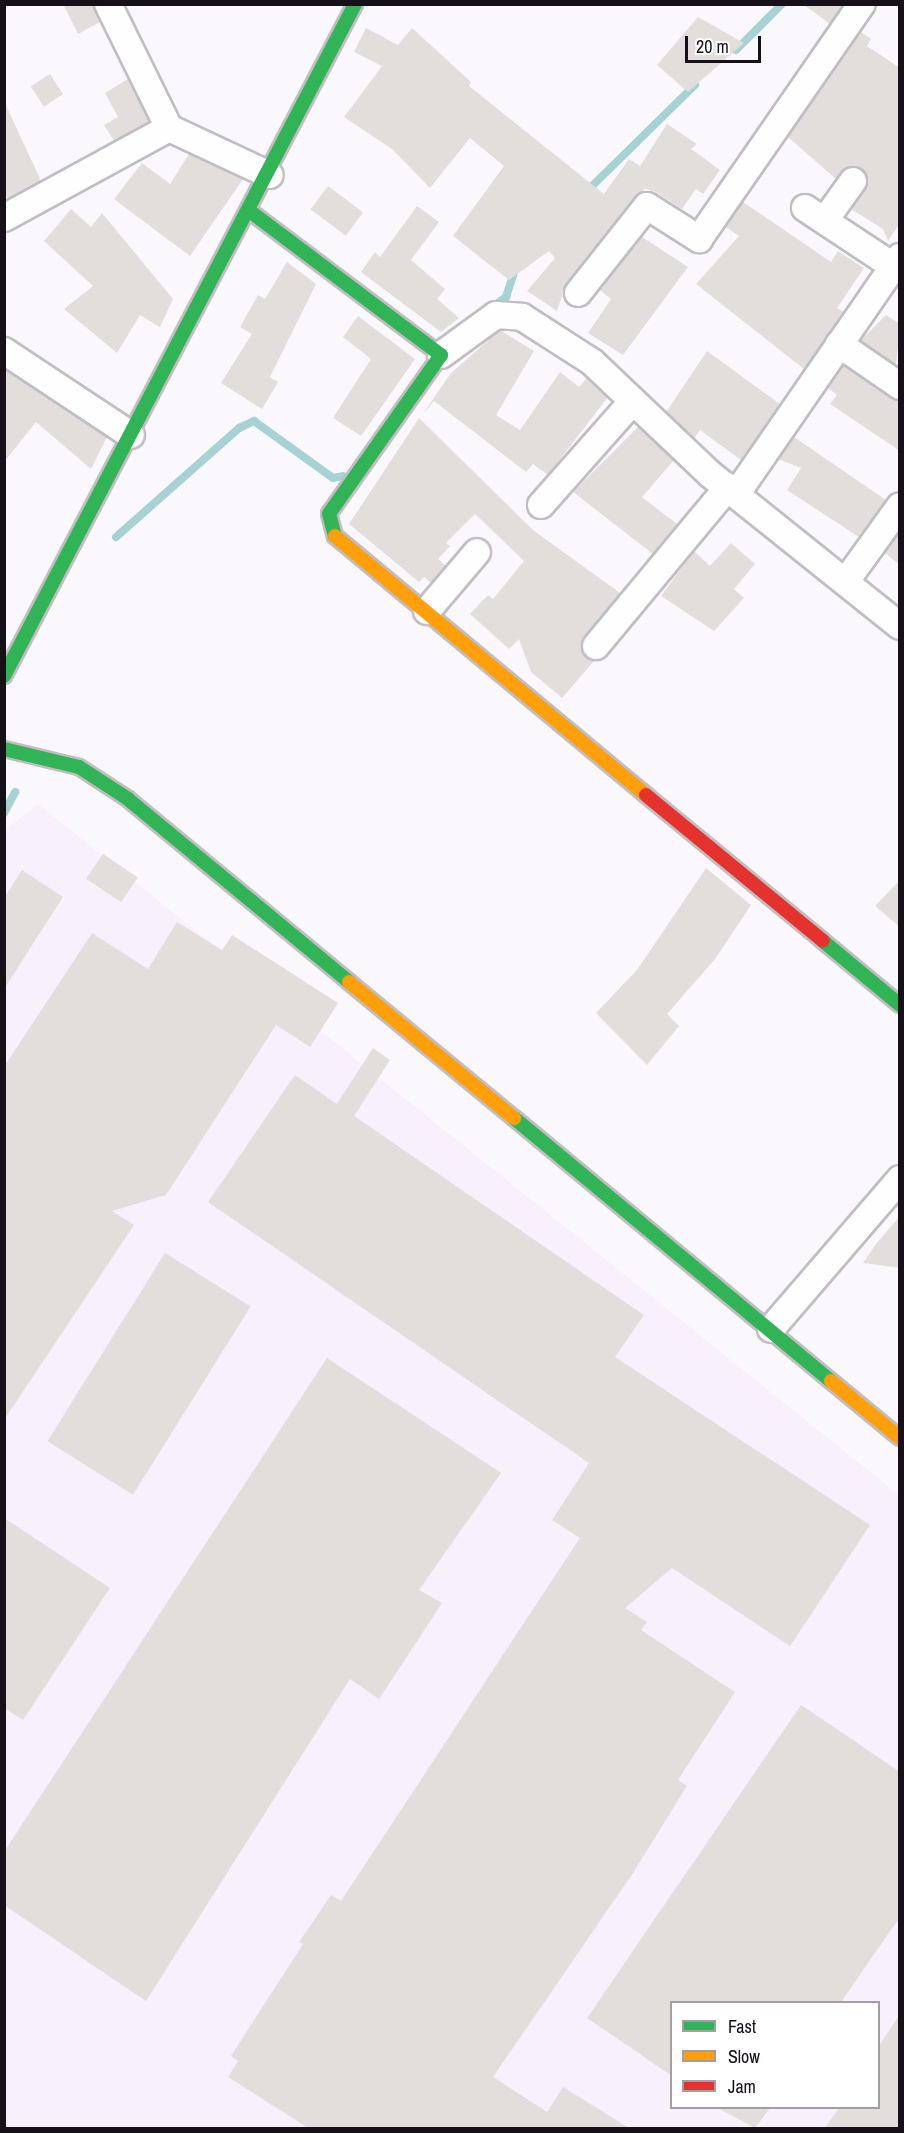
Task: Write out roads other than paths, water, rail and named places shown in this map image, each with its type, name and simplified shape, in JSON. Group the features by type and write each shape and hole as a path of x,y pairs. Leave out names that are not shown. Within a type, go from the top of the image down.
{"street":[{"path":"108,4 169,128 270,175"},
{"path":"4,676 251,212 355,4"},
{"path":"578,293 647,206 699,239 862,4"},
{"path":"4,218 169,128"},
{"path":"596,646 732,490 896,262 815,214 853,181"},
{"path":"251,212 436,351"},
{"path":"900,626 732,490 592,362 509,312 436,351 329,514 332,534 900,1005"},
{"path":"839,344 900,386"},
{"path":"4,351 131,435"},
{"path":"541,505 633,401"},
{"path":"846,581 900,506"},
{"path":"427,611 477,552"},
{"path":"4,749 79,767 129,798 900,1438"},
{"path":"771,1329 900,1179"}],"waterway":[{"path":"736,50 782,4"},
{"path":"586,192 695,85"},
{"path":"491,308 506,297 515,269"},
{"path":"116,537 239,428 254,421 333,478 343,476"},
{"path":"4,813 15,792"}]}
